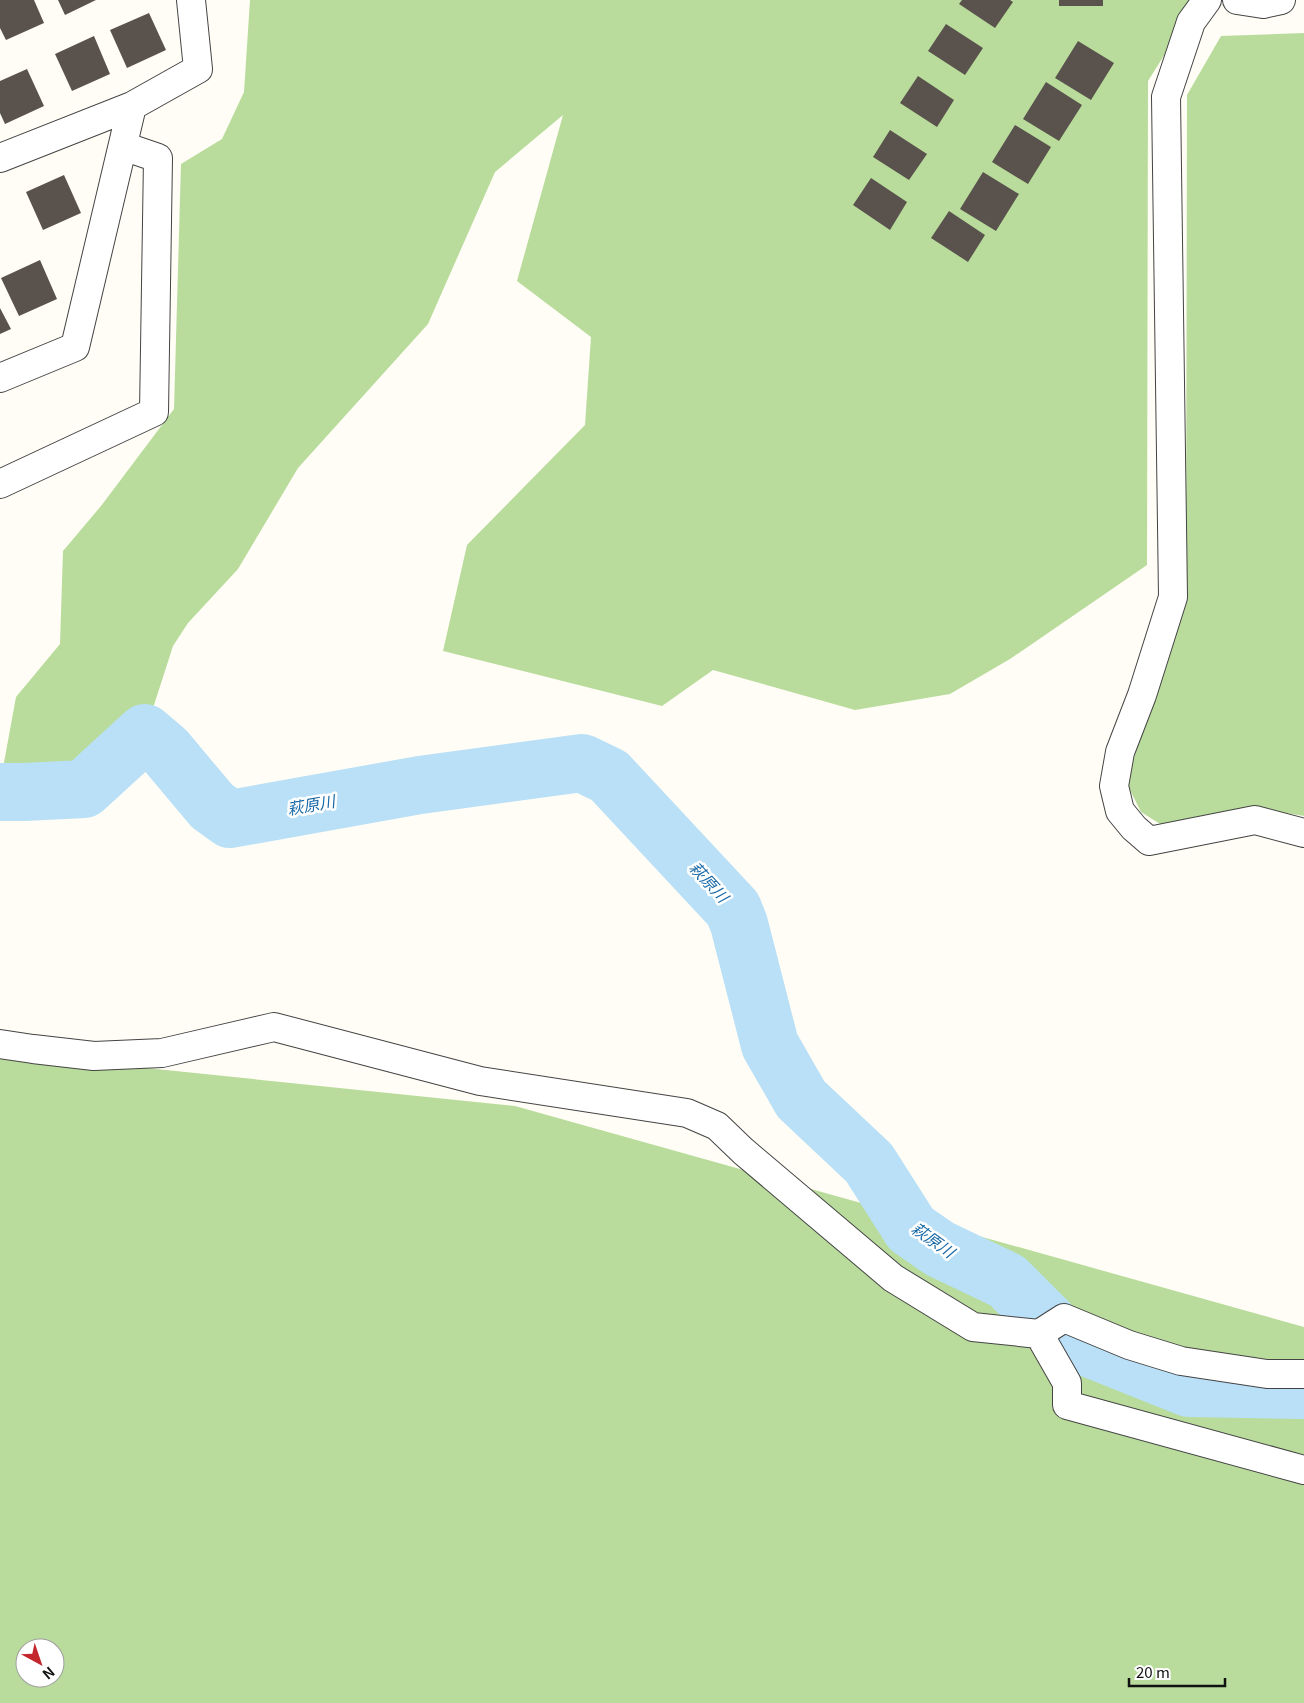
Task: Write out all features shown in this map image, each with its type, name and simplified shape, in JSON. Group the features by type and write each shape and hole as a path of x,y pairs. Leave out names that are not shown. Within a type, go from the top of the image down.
{"street":[{"path":"0,158 132,106 198,69 191,0"},
{"path":"1207,0 1191,22 1166,97 1173,596 1142,695 1120,752 1114,786 1120,811 1134,828 1150,841 1255,820 1304,833"},
{"path":"1237,0 1263,4 1281,0"},
{"path":"0,378 75,347 132,106"},
{"path":"0,484 154,412 158,158 122,146"},
{"path":"0,1044 94,1056 162,1053 274,1027 480,1081 688,1112 717,1126 743,1151 893,1278 973,1327 1039,1334 1064,1318 1129,1345 1182,1361 1267,1374 1304,1374"},
{"path":"1039,1334 1067,1383 1067,1405 1304,1470"}],"green space":[{"path":"250,0 1199,0 1148,81 1147,565 1010,659 950,694 855,710 713,670 662,706 443,651 467,545 585,425 591,337 517,281 563,115 495,172 428,324 298,468 238,569 188,623 173,646 145,733 79,784 1,779 16,697 60,644 63,551 101,506 174,409 181,164 222,139 244,92"},
{"path":"1304,33 1304,816 1250,807 1165,827 1141,812 1126,782 1186,600 1187,95 1221,36"},
{"path":"0,1053 515,1106 1304,1327 1304,1703 0,1703"}],"building":[{"path":"0,0 34,0 44,23 6,40 0,28"},
{"path":"58,0 96,0 65,15"},
{"path":"962,0 1010,0 1013,2 995,28 959,4"},
{"path":"1059,0 1103,0 1103,6 1059,6"},
{"path":"149,13 166,50 127,68 110,30"},
{"path":"946,24 983,48 965,75 928,51"},
{"path":"94,36 110,74 72,91 55,54"},
{"path":"1078,41 1114,63 1091,100 1055,78"},
{"path":"27,69 44,106 5,124 0,113 0,81"},
{"path":"918,76 954,100 937,127 900,103"},
{"path":"1046,82 1082,105 1059,141 1023,119"},
{"path":"1015,125 1051,147 1028,184 992,162"},
{"path":"890,130 927,154 909,180 873,157"},
{"path":"983,172 1019,194 996,231 960,209"},
{"path":"64,175 81,213 43,230 26,192"},
{"path":"871,178 907,202 890,230 853,205"},
{"path":"949,211 985,235 968,262 931,238"},
{"path":"40,260 57,299 19,316 1,278"},
{"path":"0,308 11,329 0,334"}],"waterway":[{"name":"萩原川","path":"0,792 84,789 145,733 165,750 212,806 230,819 420,785 582,763 609,776 733,909 739,924 770,1045 801,1099 869,1163 911,1229 940,1249 1007,1281 1064,1338 1189,1388 1304,1390"}]}
